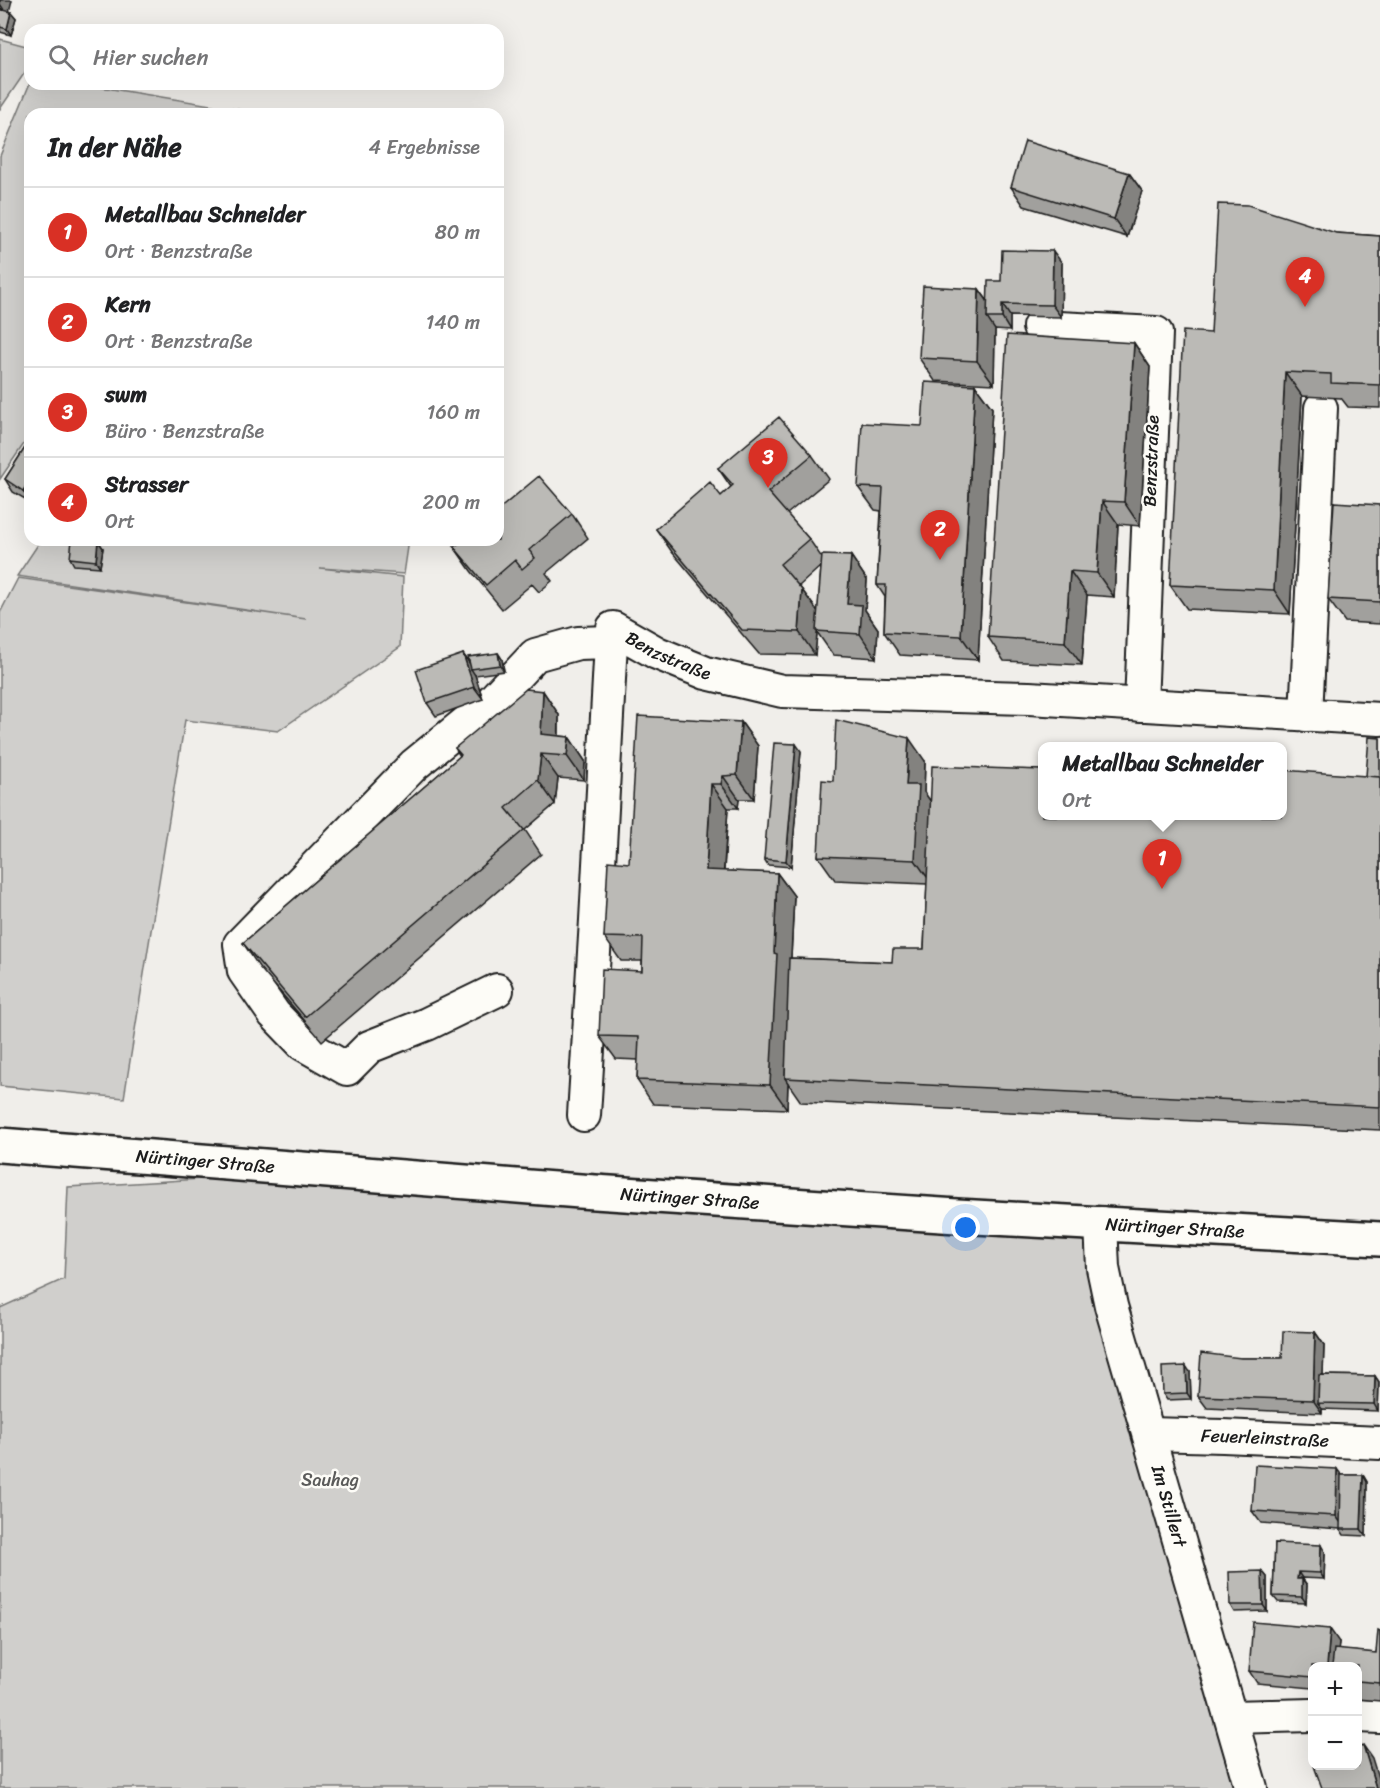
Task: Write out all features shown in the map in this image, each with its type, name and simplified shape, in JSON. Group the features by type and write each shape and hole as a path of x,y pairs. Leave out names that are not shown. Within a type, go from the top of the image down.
{"main road":[{"name":"Nürtinger Straße","path":"0,1145 592,1192 1380,1239"}],"street":[{"name":"Benzstraße","path":"1039,327 1156,333 1141,705"},
{"path":"1306,715 1322,408"},
{"name":"Benzstraße","path":"584,1115 613,628 657,653 706,673 782,691 1029,698 1380,719"},
{"path":"497,990 427,1024 369,1047 347,1069 303,1044 274,1014 244,971 240,944 414,765 490,703 535,655 578,643 611,642"},
{"name":"Im Stillert","path":"1101,1223 1103,1268 1111,1306 1251,1788"},
{"name":"Feuerleinstraße","path":"1149,1434 1380,1443"},
{"path":"1232,1717 1308,1715"},
{"path":"1362,1716 1380,1718"}],"green space":[{"path":"0,39 24,45 24,74 0,109"},
{"path":"27,90 118,90 230,108 24,108 24,444 0,479 0,156"},
{"path":"37,546 408,546 404,574 320,568 403,577 400,647 278,731 185,720 124,1098 0,1086 0,613 18,578 306,619 17,576"},
{"name":"Sauhag","path":"336,1171 1101,1223 1251,1788 0,1788 0,1308 64,1279 68,1187"}],"building":[{"path":"0,9 11,12 7,29 0,27"},
{"path":"1025,141 1129,173 1114,219 1011,187"},
{"path":"1218,204 1248,205 1336,233 1380,236 1380,385 1331,383 1331,374 1285,372 1274,590 1170,585 1183,331 1211,333"},
{"path":"1002,250 1053,251 1052,305 1002,304 1002,318 987,318 988,281 1001,281"},
{"path":"923,286 979,289 977,361 919,358"},
{"path":"1007,335 1134,343 1124,502 1102,501 1097,573 1070,571 1065,642 988,637"},
{"path":"925,382 975,385 961,636 884,632 886,585 877,585 883,488 858,487 862,423 922,426"},
{"path":"779,417 812,455 768,492 809,539 780,564 802,590 799,632 742,630 656,529 710,482 721,496 733,485 718,468"},
{"path":"24,449 23,491 5,479"},
{"path":"539,476 572,514 529,550 535,558 522,569 515,560 486,585 454,547 504,546 504,505"},
{"path":"1334,502 1380,505 1380,602 1328,599"},
{"path":"71,546 98,546 96,561 70,558"},
{"path":"822,555 851,556 847,604 862,605 860,634 816,631"},
{"path":"498,653 500,665 471,669 468,657"},
{"path":"463,654 474,687 427,703 416,670"},
{"path":"526,689 543,691 541,734 569,737 567,756 541,754 538,780 506,808 524,830 305,1017 243,943 461,755 455,748"},
{"path":"638,716 741,722 737,775 723,776 721,784 711,784 706,870 777,873 774,953 777,954 770,1085 637,1080 639,1037 599,1036 602,969 642,971 643,938 604,937 608,861 629,863"},
{"path":"836,720 909,738 906,785 919,785 915,860 818,856 822,780 833,781"},
{"path":"1369,737 1380,738 1380,777 1366,776"},
{"path":"774,743 796,744 786,861 764,859"},
{"path":"932,766 1038,770 1038,820 1287,820 1287,770 1380,777 1380,1107 785,1078 789,958 892,962 893,949 924,949"},
{"path":"1283,1331 1315,1332 1313,1400 1198,1396 1201,1353 1241,1358 1282,1358"},
{"path":"1186,1366 1187,1393 1163,1394 1162,1367"},
{"path":"1319,1375 1375,1376 1374,1404 1318,1403"},
{"path":"1255,1465 1337,1469 1336,1516 1252,1511"},
{"path":"1341,1475 1363,1475 1361,1529 1340,1529"},
{"path":"1275,1543 1321,1545 1320,1573 1298,1572 1297,1579 1302,1579 1302,1597 1273,1596"},
{"path":"1262,1571 1263,1605 1230,1605 1229,1572"},
{"path":"1253,1622 1330,1629 1327,1662 1308,1662 1308,1677 1249,1671"},
{"path":"1378,1630 1380,1631 1380,1683 1362,1681 1362,1662 1332,1662 1334,1649 1376,1653"},
{"path":"1362,1745 1376,1788 1322,1788 1315,1770 1362,1770"}],"place":[{"name":"Strasser","path":"1305,307"},
{"name":"swm","path":"768,488"},
{"name":"Kern","path":"940,560"},
{"name":"Metallbau Schneider","path":"1162,889"}]}
